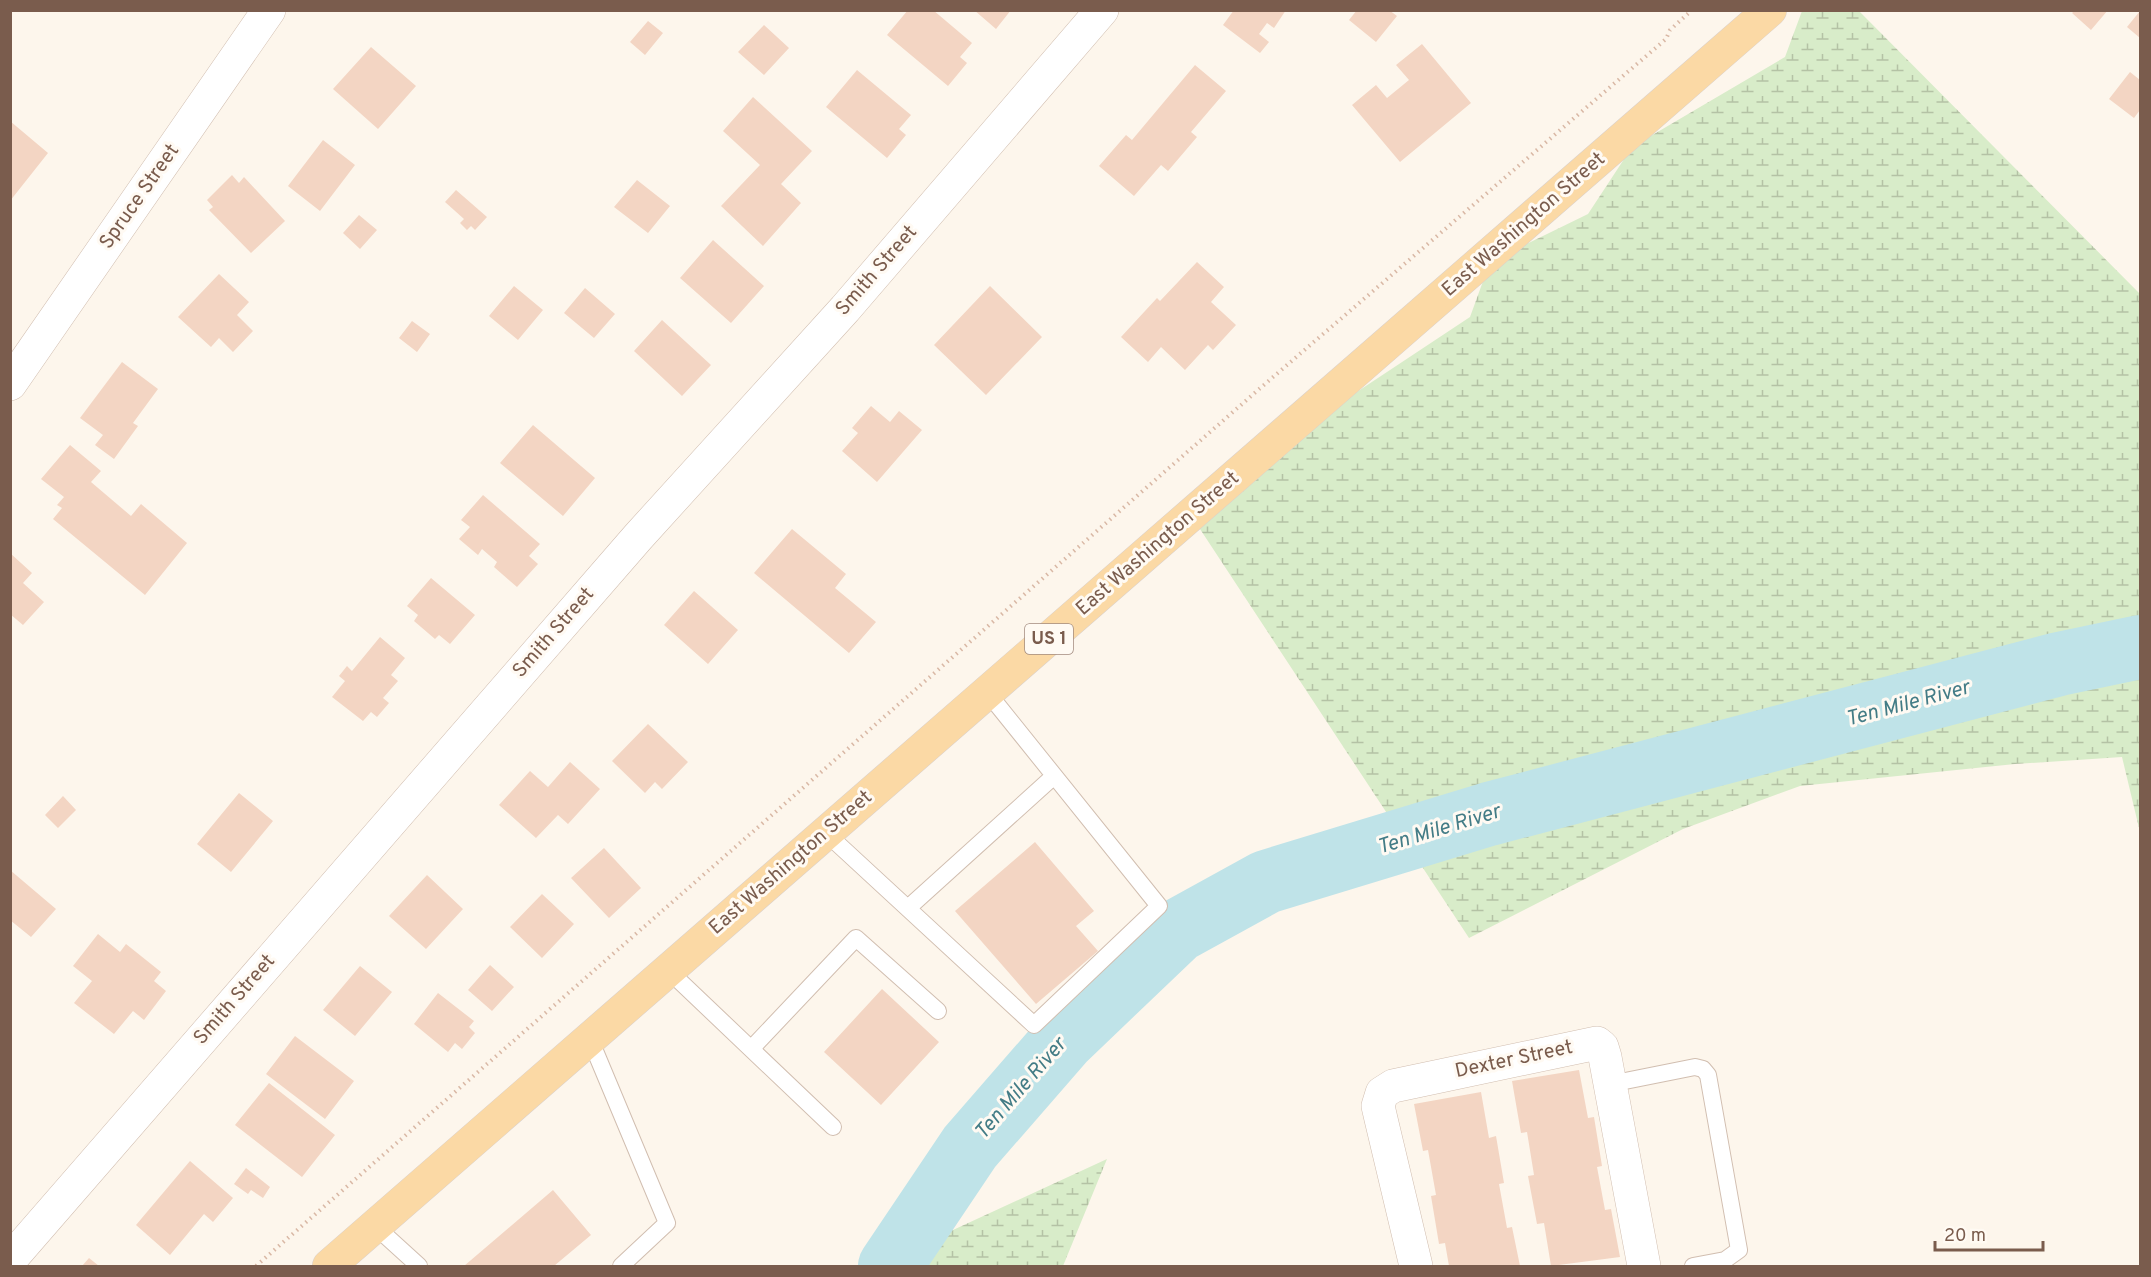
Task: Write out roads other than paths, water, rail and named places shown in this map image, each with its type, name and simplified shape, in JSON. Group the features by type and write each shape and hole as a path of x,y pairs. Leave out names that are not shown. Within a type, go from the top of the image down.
{"main road":[{"name":"East Washington Street","path":"329,1266 1770,10"}],"street":[{"name":"Spruce Street","path":"10,384 269,10"},
{"name":"Smith Street","path":"10,1260 638,537 845,309 1102,10"},
{"name":"Dexter Street","path":"1416,1266 1379,1113 1379,1101 1385,1090 1403,1083 1597,1043 1603,1049 1644,1266"}],"lane":[{"path":"826,833 1034,1025 1159,906 987,693"},
{"path":"908,908 1054,776"},
{"path":"751,1049 856,938 938,1011"},
{"path":"668,970 833,1127"},
{"path":"590,1039 667,1223 621,1266"},
{"path":"1610,1084 1695,1067 1703,1069 1708,1075 1739,1250 1725,1260 1693,1266"},
{"path":"375,1226 419,1266"}],"waterway":[{"name":"Ten Mile River","path":"890,1266 970,1147 1064,1039 1177,931 1266,882 1489,814 2059,664 2140,647"}]}
